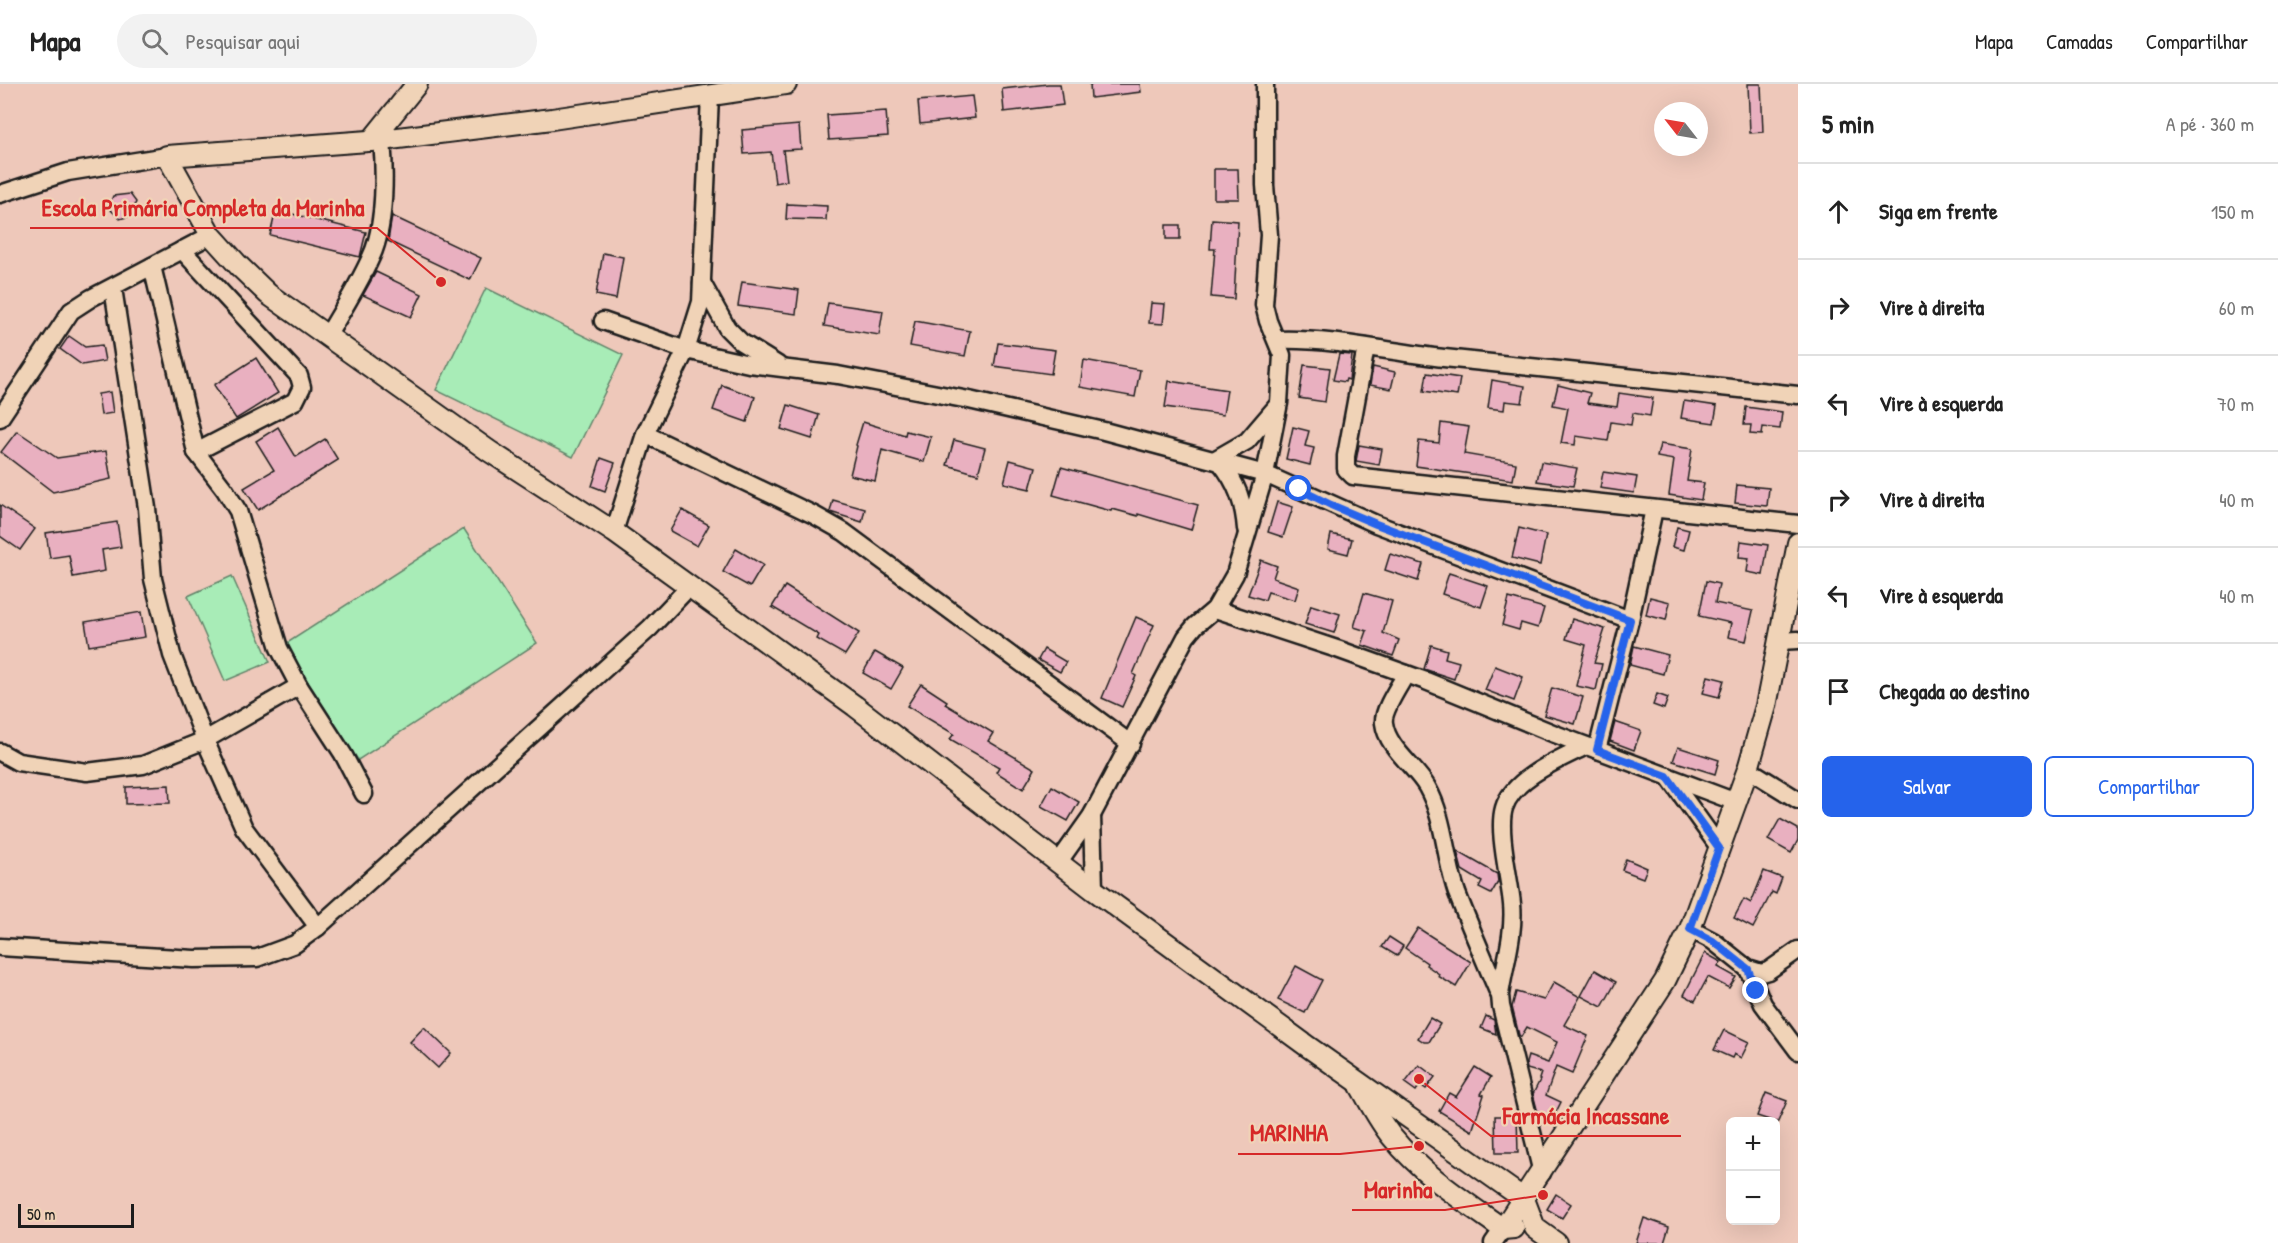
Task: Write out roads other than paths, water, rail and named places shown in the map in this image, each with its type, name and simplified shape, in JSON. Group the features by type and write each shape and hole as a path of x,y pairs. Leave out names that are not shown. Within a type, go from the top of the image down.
{"street":[{"path":"377,141 417,84"},
{"path":"0,194 68,172 167,156 377,141 552,119 786,84"},
{"path":"1058,863 1092,815 1186,637 1215,609 1235,574 1266,474 1279,403 1282,355 1268,321 1264,304 1269,235 1265,186 1265,84"},
{"path":"614,532 645,434 686,350 700,302 710,96"},
{"path":"328,335 363,274 375,247 380,219 384,162 377,141"},
{"path":"167,156 211,235 268,294 489,451 614,532 855,706 1094,890 1524,1199 1535,1228 1556,1243"},
{"path":"0,418 71,311 211,235"},
{"path":"182,250 299,376 302,387 295,401 196,452"},
{"path":"152,266 196,452 237,511 279,648 299,686 343,754 363,794"},
{"path":"701,282 727,328 741,342 782,368"},
{"path":"113,288 147,508 153,579 172,655 205,740 244,828 318,927"},
{"path":"603,321 686,350 749,364 838,375 981,403 1104,431 1266,474 1376,524 1630,620"},
{"path":"1276,340 1293,339 1449,359 1798,394"},
{"path":"1366,347 1346,456 1346,469 1349,474 1798,524"},
{"path":"1217,461 1247,441 1279,403"},
{"path":"645,434 814,515 844,532 1131,744"},
{"path":"1217,461 1233,480 1241,497 1247,539"},
{"path":"1591,748 1630,620 1654,509"},
{"path":"1498,1236 1542,1173 1665,981 1690,929 1748,769 1788,641 1798,543"},
{"path":"0,947 194,959 257,958 295,945 318,927 650,628 689,587"},
{"path":"1215,609 1406,674 1591,748 1736,802"},
{"path":"1406,674 1383,719 1385,729 1427,788 1438,815 1457,891 1500,995 1520,1090 1542,1173"},
{"path":"0,752 18,762 87,772 144,765 205,740 299,686"},
{"path":"1500,995 1512,915 1502,827 1503,809 1519,787 1543,767 1591,748"},
{"path":"1748,769 1798,800"},
{"path":"1667,776 1719,848"},
{"path":"1092,815 1094,890"},
{"path":"1690,929 1713,941 1748,969 1761,973 1768,971 1798,950"},
{"path":"1748,969 1763,1004 1798,1051"},
{"path":"1358,1081 1377,1117 1392,1137 1430,1176 1498,1236"},
{"path":"1498,1236 1535,1228"}],"place":[{"name":"Escola Primária Completa da Marinha","path":"441,282"},
{"name":"Farmácia Incassane","path":"1419,1079"},
{"name":"MARINHA","path":"1419,1146"},
{"name":"Marinha","path":"1543,1195"}]}
